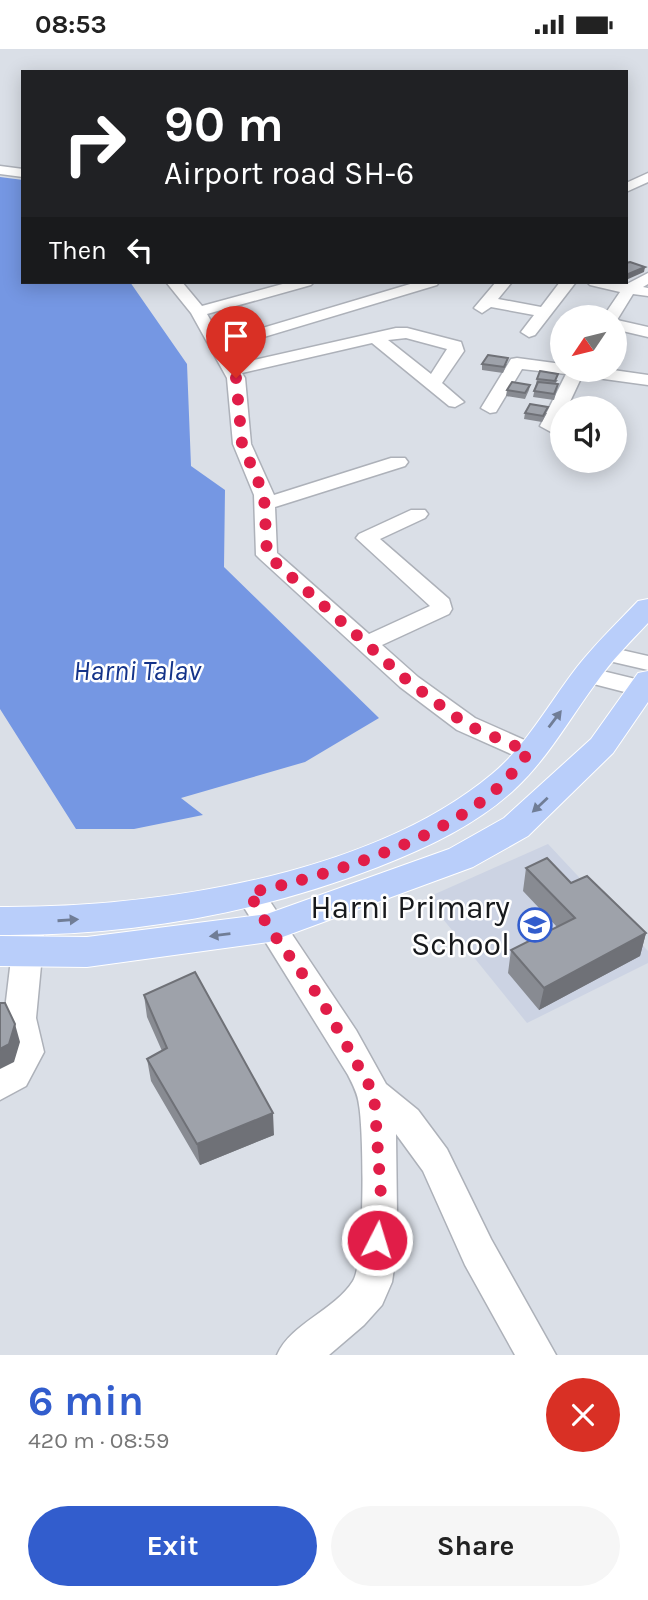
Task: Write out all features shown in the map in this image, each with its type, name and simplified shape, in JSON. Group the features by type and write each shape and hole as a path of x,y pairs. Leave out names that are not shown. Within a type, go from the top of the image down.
{"main road":[{"path":"14,937 158,914 249,893 286,884 403,845 464,813 505,781 595,664 648,607"},
{"path":"14,937 87,952 269,928 461,858 516,827 602,746 647,680"}],"street":[{"path":"0,170 21,173"},
{"path":"628,187 648,177"},
{"path":"619,305 629,289 648,278"},
{"path":"180,284 236,378 242,444 248,462 262,486 267,555 409,682 467,725 529,752"},
{"path":"198,312 299,284"},
{"path":"218,346 425,284"},
{"path":"502,284 485,305 545,312"},
{"path":"529,332 566,284"},
{"path":"605,284 648,293"},
{"path":"627,327 648,332"},
{"path":"232,370 396,333 407,333 455,347 456,351 433,384"},
{"path":"376,338 455,402"},
{"path":"490,408 517,363 550,368"},
{"path":"627,377 648,380"},
{"path":"550,408 550,427"},
{"path":"265,504 398,462"},
{"path":"366,644 441,609 442,604 366,538 418,514"},
{"path":"595,664 647,680"},
{"path":"249,893 269,928 320,998 374,1094 406,1121 435,1160 478,1252 536,1355"},
{"path":"0,1085 14,1076 28,1052 20,1018 21,995 14,937"},
{"path":"297,1355 348,1315 373,1283 381,1196 374,1094"}],"shaded area":[{"name":"Harni Primary School","path":"548,844 648,951 648,963 527,1023 426,898"}],"water":[{"name":"Harni Talav","path":"0,177 21,180 21,284 131,284 187,364 191,466 225,490 224,567 379,718 305,762 181,798 203,815 134,829 76,829 0,709"}],"building":[{"path":"630,262 645,267 628,274"},
{"path":"488,355 508,358 504,367 482,364"},
{"path":"540,371 550,373 550,380 537,379"},
{"path":"512,382 530,385 525,393 507,390"},
{"path":"538,382 558,384 554,394 534,391"},
{"path":"530,404 548,407 543,416 525,413"},
{"path":"547,858 571,883 587,876 646,933 544,988 511,950 575,918 526,868"},
{"path":"195,972 273,1113 197,1144 147,1059 167,1048 144,995"},
{"path":"0,1003 5,1003 15,1024 9,1044 0,1049"}],"place":[{"name":"Harni Primary School","path":"535,925"}],"route":[{"path":"236,378 242,444 264,495 267,555 409,682 467,725 529,752 505,781 464,813 403,845 286,884 249,893 269,928 320,998 374,1094 381,1196 377,1240"}]}
